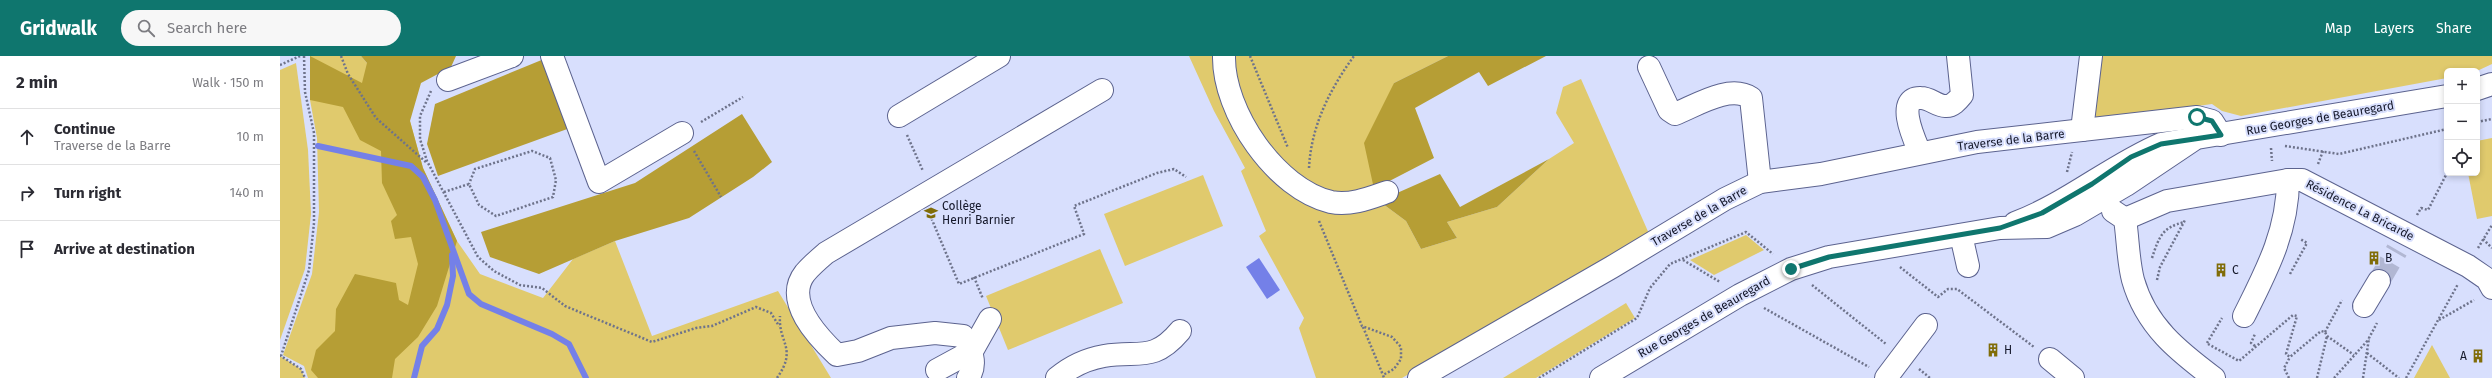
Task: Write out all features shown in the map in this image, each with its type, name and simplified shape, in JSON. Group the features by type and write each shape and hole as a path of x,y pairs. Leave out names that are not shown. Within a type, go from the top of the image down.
{"street":[{"path":"448,80 512,56"},
{"path":"552,56 599,182 687,140"},
{"path":"899,116 1000,56"},
{"path":"1224,56 1224,73 1234,104 1254,141 1284,178 1308,194 1333,202 1360,201 1387,192"},
{"path":"1920,153 1908,119 1907,107 1912,101 1920,98 1944,106 1956,102 1962,95 1958,56"},
{"name":"Traverse de la Barre","path":"2082,130 2091,56"},
{"path":"1649,67 1669,110 1675,114 1731,92 1744,94 1751,98 1760,182"},
{"path":"2480,88 2492,84"},
{"path":"972,351 963,336 935,333 891,338 858,351 837,355 817,336 804,315 798,294 804,274 826,253 1102,90"},
{"name":"Rue Georges de Beauregard","path":"2000,228 2042,213 2092,184 2193,140 2444,97"},
{"name":"Traverse de la Barre","path":"1419,378 1612,267 1725,199 1760,182 1821,174 1977,142 2062,134 2082,130 2197,117 2212,121 2221,135"},
{"path":"2140,164 2147,183 2155,194 2167,201"},
{"name":"Rue Georges de Beauregard","path":"1601,378 1740,295 1791,269 1829,257 2000,228 2047,227 2075,215 2098,201 2140,164"},
{"path":"2244,316 2274,257 2288,204 2288,180"},
{"name":"Résidence La Bricarde","path":"2125,219 2167,201 2288,180 2302,180 2402,242 2468,266 2487,279 2485,293"},
{"path":"2098,201 2125,219 2133,280 2147,315 2180,353 2214,378"},
{"path":"1961,235 1968,266"},
{"path":"2372,313 2379,281"},
{"path":"968,378 972,372 972,351 987,311"},
{"path":"1886,377 1926,324"},
{"path":"1057,378 1085,361 1105,356 1142,355 1157,351 1169,344 1180,331"},
{"path":"937,370 972,351"},
{"path":"2050,359 2073,378"}],"path":[{"path":"280,65 300,56"},
{"path":"304,56 305,92 314,133 314,223 309,270 281,356 302,369 305,378"},
{"path":"341,56 348,74 376,118 428,163"},
{"path":"1250,56 1289,151"},
{"path":"1354,56 1321,110 1310,152 1308,194 1384,378"},
{"path":"448,80 430,92 420,116 420,138 428,163 478,257 494,271 520,285 542,288 565,306 652,342 696,328 712,326 756,307 771,313 779,326 787,348 784,367 777,378"},
{"path":"721,198 687,140 743,97"},
{"path":"899,116 959,284 1084,234 1074,206 1157,173 1174,169 1186,177"},
{"path":"2480,121 2492,119"},
{"path":"2298,143 2282,146 2339,154 2444,130"},
{"path":"532,150 550,158 556,180 553,197 496,216 479,205 469,184 475,169 532,150"},
{"path":"2428,210 2445,176"},
{"path":"444,192 469,184"},
{"path":"2153,266 2152,259 2158,239 2170,225 2185,222 2160,267 2156,281 2155,274"},
{"path":"2406,378 2492,225"},
{"path":"2483,239 2492,248"},
{"path":"1877,249 1938,297 1948,289 1957,289 2050,359"},
{"path":"1683,259 1740,295 1886,377"},
{"path":"974,278 987,311"},
{"path":"2438,320 2485,293"},
{"path":"779,326 781,312 798,294"},
{"path":"2325,332 2345,294"},
{"path":"2363,378 2372,313"},
{"path":"2201,340 2239,361 2293,315 2297,316 2286,354 2290,356"},
{"path":"1363,326 1392,337 1401,347 1401,359 1394,369 1383,374"},
{"path":"2289,378 2284,368 2290,356 2321,331 2325,332"},
{"path":"2325,332 2327,336 2354,355"},
{"path":"2318,378 2327,336"},
{"path":"2334,378 2369,338"},
{"path":"2252,340 2251,343 2256,346"},
{"path":"2367,353 2398,378"},
{"path":"1915,366 1930,378"}],"shaded area":[{"path":"310,56 361,56 367,63 410,121 423,168 457,241 480,274 543,298 573,259 615,241 652,336 778,291 831,378 308,378 304,366 283,355 312,274 319,212 317,138 310,100"},
{"path":"310,56 362,83 367,63 361,56 456,56 451,67 421,83 410,121 423,168 457,241 437,306 418,337 395,359 392,378 318,378 311,370 316,350 335,331 336,309 355,274 396,283 399,300 408,305 418,264 411,237 395,239 391,221 397,215 382,183 381,151 360,140 343,107 310,100"},
{"path":"1189,56 1448,56 1394,83 1379,201 1406,221 1421,249 1457,238 1447,222 1497,207 1549,159 1574,143 1556,113 1563,87 1581,79 1650,236 1402,378 1316,378 1299,328 1304,318 1259,236 1266,231 1241,171 1245,168 1214,111"},
{"path":"1448,56 1546,56 1488,86 1479,72 1415,108 1434,158 1374,189 1364,143 1394,83"},
{"path":"2101,56 2492,56 2492,64 2480,70 2480,68 2444,68 2444,79 2241,116 2222,111 2212,104 2098,120 2093,112"},
{"path":"544,59 570,128 438,176 427,144 435,104"},
{"path":"296,63 308,150 311,214 305,269 280,340 280,70"},
{"path":"742,114 772,162 753,177 689,218 615,241 539,274 490,257 481,232 635,183"},
{"path":"2492,138 2492,216 2477,219 2469,176 2480,176 2480,140"},
{"path":"1549,159 1497,207 1447,222 1457,238 1421,249 1406,221 1379,201 1440,174 1460,207"},
{"path":"1203,175 1223,226 1125,266 1104,214"},
{"path":"1746,235 1764,250 1714,275 1690,260"},
{"path":"1100,249 1123,303 1008,350 986,296"},
{"path":"1626,303 1635,318 1536,378 1503,378"},
{"path":"2432,345 2450,378 2414,378"},
{"path":"280,356 301,369 305,378 280,378"}],"water":[{"path":"1259,258 1280,290 1267,299 1246,267"}],"waterway":[{"path":"318,146 411,166 423,177 435,200 469,294 481,304 552,334 569,344 586,378"},
{"path":"414,378 422,346 437,329 447,305 453,276 452,255"}],"tunnel":[{"path":"2379,281 2397,250"}],"place":[{"name":"Collège Henri Barnier","path":"931,213"},
{"name":"B","path":"2374,258"},
{"name":"C","path":"2221,270"},
{"name":"H","path":"1993,350"},
{"name":"A","path":"2478,356"}],"route":[{"path":"1791,269 1829,257 2000,228 2042,213 2092,184 2131,157 2161,144 2221,135 2212,121 2197,117"}]}
